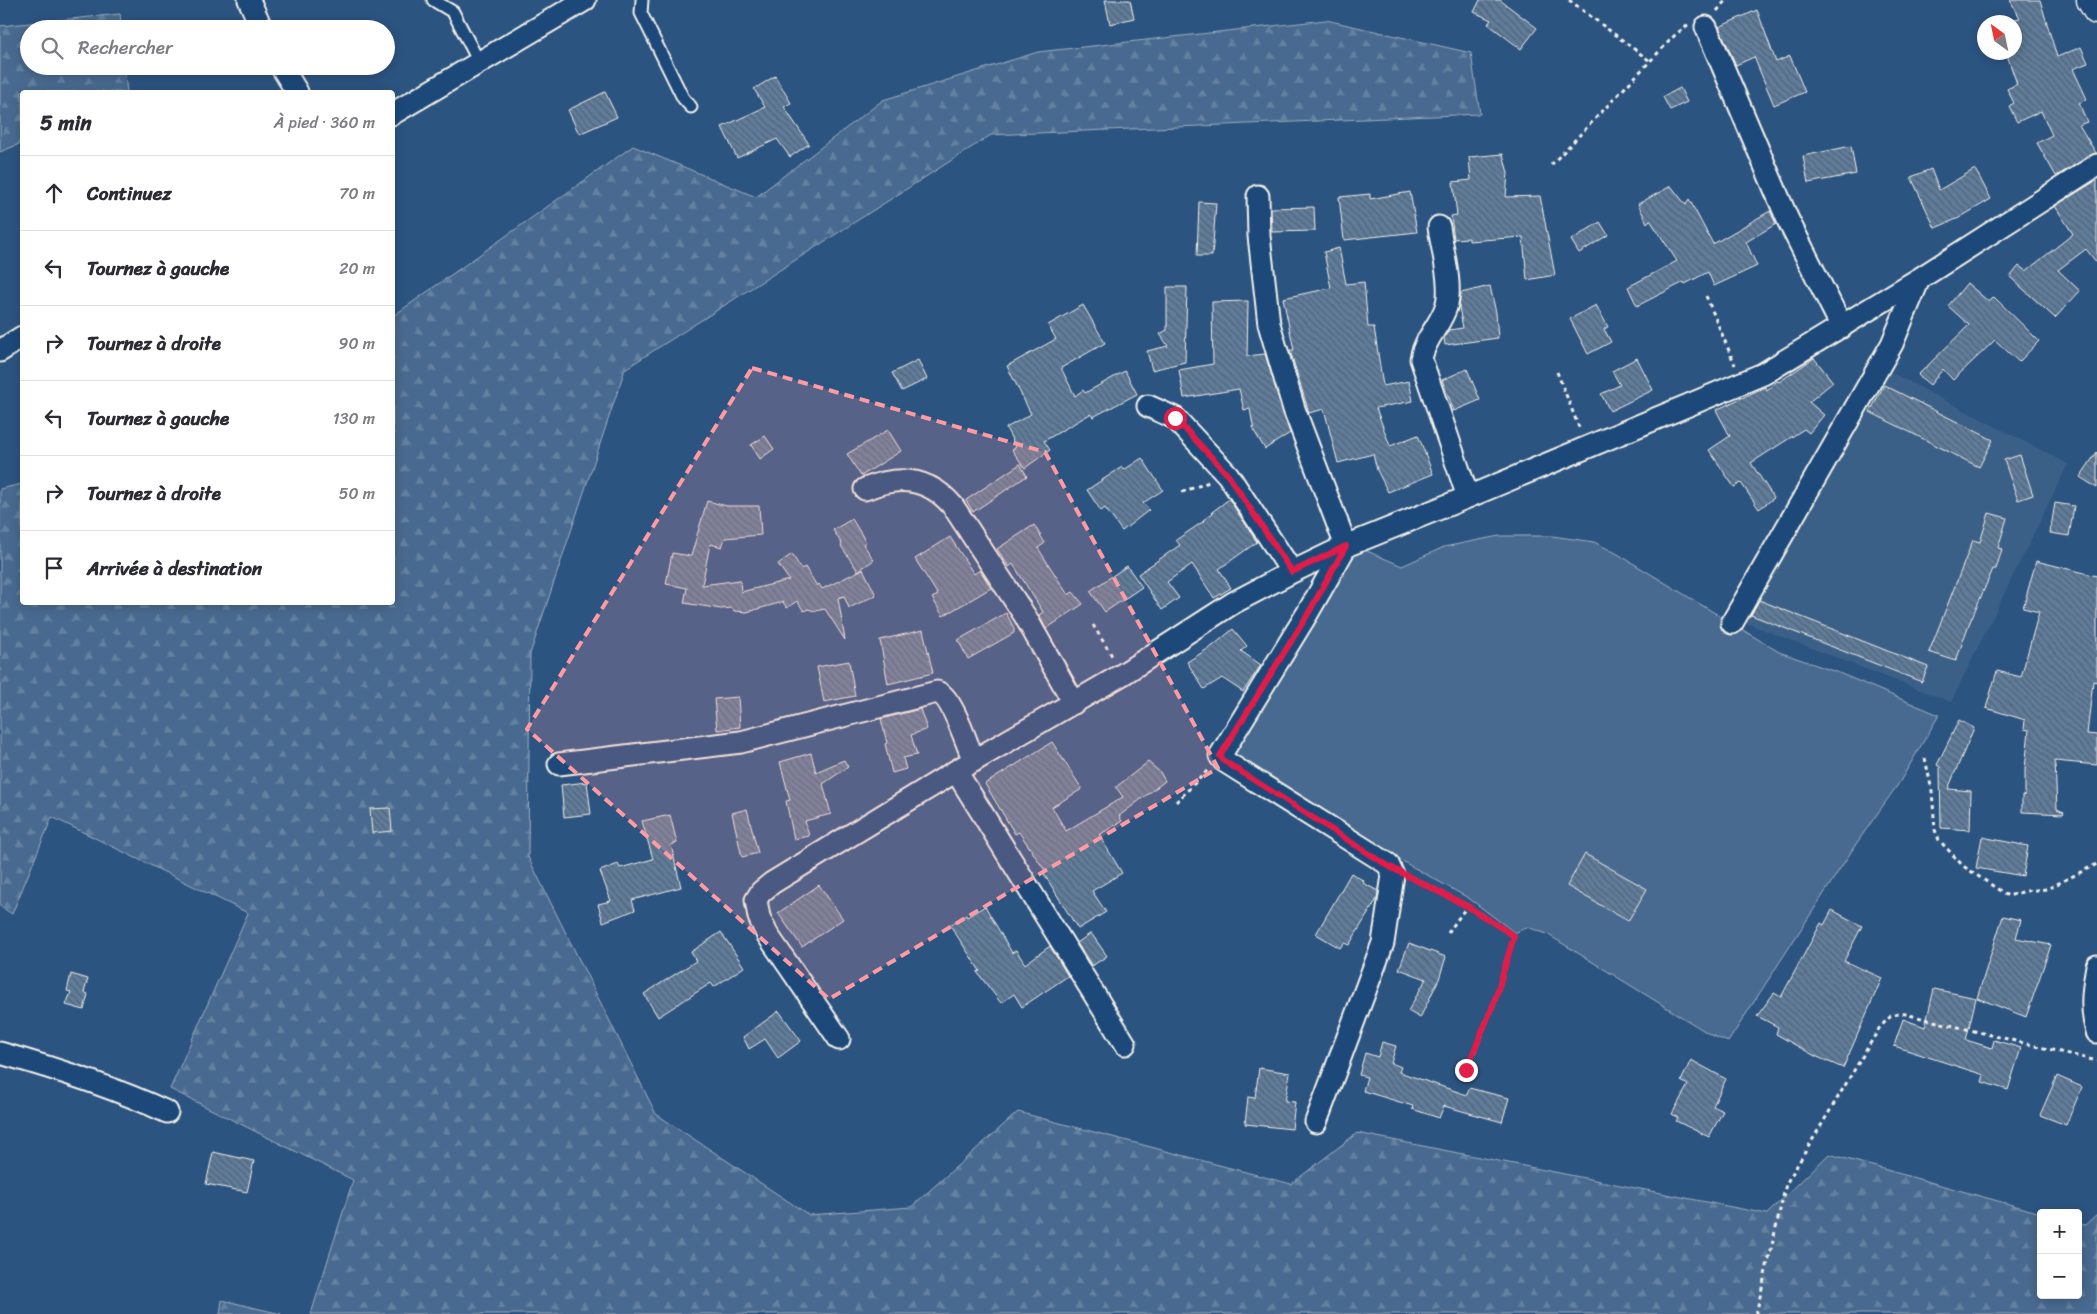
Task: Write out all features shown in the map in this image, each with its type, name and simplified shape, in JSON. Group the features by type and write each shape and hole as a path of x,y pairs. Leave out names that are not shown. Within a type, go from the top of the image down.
{"main road":[{"path":"2092,0 2097,10"}],"street":[{"path":"249,0 258,20"},
{"path":"395,112 585,0"},
{"path":"1699,24 1788,220 1842,327"},
{"path":"287,75 296,90"},
{"path":"839,1039 767,934 759,917 756,900 761,892 772,883 965,766 1123,674 1233,603 1346,546 1587,446 1743,384 1763,374 1919,279 2097,165"},
{"path":"1258,196 1259,236 1269,324 1294,409 1346,546 1308,614 1220,754 1221,758 1390,867 1392,875 1383,943 1316,1122"},
{"path":"1439,227 1448,286 1447,306 1423,348 1421,359 1468,497"},
{"path":"1732,623 1892,344 1919,279"},
{"path":"0,351 20,338"},
{"path":"1148,406 1175,418 1228,475 1292,572"},
{"path":"865,489 880,483 902,480 920,482 944,495 1025,616 1074,703"},
{"path":"559,764 741,742 937,692 943,694 950,703 965,766 1125,1044"},
{"path":"2097,966 2092,994 2092,1018 2097,1032"},
{"path":"0,1053 67,1072 167,1112"}],"lane":[{"path":"433,0 453,12 479,62"},
{"path":"642,0 641,13 682,98 691,106"}],"path":[{"path":"1569,0 1650,61"},
{"path":"1551,165 1676,34 1699,24"},
{"path":"1706,296 1743,384"},
{"path":"1557,372 1587,446"},
{"path":"1182,492 1228,475"},
{"path":"1093,624 1123,674"},
{"path":"1176,802 1221,758"},
{"path":"1926,758 1932,791 1935,830 1939,840 1963,866 2008,896 2026,891 2047,889 2097,864"},
{"path":"1390,867 1467,906 1514,936 1494,1003 1466,1070"},
{"path":"1448,933 1467,906"},
{"path":"1756,1314 1786,1184 1880,1028 1890,1016 1901,1013 2097,1061"}],"highlighted area":[{"path":"752,368 1045,452 1218,768 829,999 527,729"}],"shaded area":[{"path":"1888,371 2068,464 1951,702 1741,621"}],"green space":[{"path":"120,14 121,20 60,20"},
{"path":"1326,20 1471,53 1480,114 991,135 625,369 530,654 528,857 656,1114 809,1215 911,1207 1018,1112 1291,1184 1357,1133 1767,1214 1829,1154 2037,1212 2037,1299 2082,1299 2082,1225 2085,1225 2097,1214 2097,1314 311,1314 353,1180 170,1089 248,913 52,817 12,914 0,906 0,489 20,484 20,605 395,605 395,315 633,146 756,197 883,100 1038,52"},
{"path":"20,24 20,75 125,75 127,90 20,90 20,144 0,152 0,26"},
{"path":"1499,536 1552,536 1594,542 1616,553 1779,652 1839,673 1939,715 1899,783 1858,841 1728,1042 1711,1035 1547,934 1527,927 1515,933 1470,899 1395,857 1216,750 1353,545 1402,566 1444,547"},
{"path":"222,1300 281,1314 220,1314"}],"building":[{"path":"1105,0 1130,0 1134,18 1110,24"},
{"path":"1480,0 1500,0 1537,28 1521,49 1488,24 1491,20 1474,12"},
{"path":"2010,0 2040,0 2057,57 2081,47 2088,63 2073,69 2087,99 2079,103 2087,122 2079,125 2096,153 2056,176 2037,143 2052,135 2041,111 2017,122 2009,106 2014,103 2007,89 2017,84 2009,60 2022,60 2022,15 2018,15"},
{"path":"1757,10 1776,62 1790,56 1805,92 1774,105 1754,57 1736,65 1719,27"},
{"path":"775,76 791,103 784,107 809,144 790,157 777,139 737,158 722,127 765,107 754,89"},
{"path":"1680,88 1687,102 1670,110 1663,97"},
{"path":"605,92 617,117 579,134 568,110"},
{"path":"1851,146 1856,174 1808,183 1803,156"},
{"path":"1503,154 1508,173 1506,197 1540,196 1555,275 1527,280 1523,237 1469,241 1469,238 1454,239 1451,216 1457,215 1453,182 1471,180 1469,157"},
{"path":"1931,169 1939,190 1975,169 1991,199 1959,218 1935,228 1911,177"},
{"path":"2097,180 2097,263 2086,249 2058,270 2080,291 2055,318 2010,277 2019,266 2026,271 2073,234 2055,206"},
{"path":"1671,186 1686,205 1689,199 1713,244 1770,211 1776,224 1746,242 1757,266 1714,286 1708,272 1637,306 1628,287 1677,261 1650,220 1647,223 1638,204"},
{"path":"1410,192 1417,232 1344,240 1339,197 1370,194 1370,199"},
{"path":"1199,202 1216,203 1212,256 1197,256"},
{"path":"1314,207 1315,231 1272,232 1271,208"},
{"path":"1600,222 1608,235 1579,253 1571,240"},
{"path":"1339,248 1346,284 1364,282 1368,327 1374,327 1383,386 1409,381 1413,401 1376,408 1390,446 1418,435 1433,474 1388,492 1377,470 1373,454 1338,463 1324,409 1309,413 1290,350 1294,350 1283,298 1331,288 1324,252"},
{"path":"1967,283 1989,302 1994,297 2039,341 2019,362 1995,340 1953,380 1943,369 1930,385 1918,375 1969,325 1948,306"},
{"path":"1490,286 1496,313 1498,338 1445,345 1444,338 1449,330 1463,328 1459,307 1461,293"},
{"path":"1167,287 1187,287 1185,362 1152,370 1147,351 1168,346 1160,334 1167,330"},
{"path":"1248,301 1247,356 1265,354 1290,433 1265,449 1254,431 1250,409 1244,410 1239,389 1184,398 1179,370 1213,364 1212,302"},
{"path":"1083,305 1105,343 1061,368 1075,396 1083,390 1085,393 1125,371 1137,394 1093,417 1090,414 1044,441 1050,450 1025,468 1012,450 1016,447 1006,428 1031,414 1007,366 1056,339 1048,325"},
{"path":"1596,305 1608,327 1604,329 1611,342 1588,354 1570,319"},
{"path":"1637,358 1653,390 1610,411 1601,394 1620,385 1612,371"},
{"path":"1814,358 1833,382 1809,402 1824,415 1809,433 1804,429 1751,463 1774,498 1759,509 1741,483 1734,487 1709,450 1730,436 1716,410 1765,387 1767,390 1777,381 1779,382"},
{"path":"918,360 927,379 902,391 892,373"},
{"path":"1467,369 1480,400 1454,411 1442,380"},
{"path":"1884,385 1993,440 1979,467 1870,412"},
{"path":"888,430 901,451 861,476 847,454"},
{"path":"765,436 774,449 760,459 751,445"},
{"path":"2097,452 2097,488 2080,477"},
{"path":"2020,455 2033,495 2018,500 2004,460"},
{"path":"1142,458 1163,490 1143,503 1149,510 1122,531 1105,508 1101,511 1087,490 1122,467 1124,470"},
{"path":"1020,464 1027,476 973,512 966,500"},
{"path":"1229,499 1257,542 1219,569 1231,588 1214,598 1192,564 1167,582 1179,598 1162,610 1138,574 1180,545 1176,540 1204,521"},
{"path":"707,501 727,506 759,506 761,535 725,538 722,547 710,544 702,585 740,580 741,592 789,580 778,564 792,554 801,569 805,567 817,586 819,584 822,589 863,569 876,595 849,608 844,596 838,598 845,640 825,609 815,611 808,609 804,611 797,601 787,608 783,602 747,612 734,611 732,608 721,609 684,603 687,588 666,584 672,553 691,556"},
{"path":"2055,503 2074,506 2069,536 2050,533"},
{"path":"1989,513 2007,518 1998,548 2002,549 1996,569 1993,569 1969,624 1956,661 1929,652 1973,540 1980,542"},
{"path":"852,519 866,542 863,544 874,560 858,571 833,530"},
{"path":"1034,525 1045,543 1038,548 1068,595 1073,592 1083,604 1046,629 1039,615 1043,612 1013,564 1009,567 997,549"},
{"path":"950,537 974,574 980,570 991,588 943,616 932,598 938,595 915,559"},
{"path":"2036,561 2097,576 2097,682 2093,681 2087,734 2097,735 2097,765 2055,761 2057,809 2064,812 2063,814 2022,812 2022,795 2025,796 2025,769 2029,730 2024,729 2025,720 1986,708 1997,671 2021,677 2039,612 2023,608"},
{"path":"1127,566 1142,587 1105,612 1090,591"},
{"path":"1759,600 1928,667 1922,682 1751,615"},
{"path":"1006,613 1014,628 1014,633 968,659 958,640"},
{"path":"1233,629 1247,646 1241,651 1261,665 1243,692 1222,678 1204,689 1187,662 1214,645"},
{"path":"923,630 933,673 888,684 880,640"},
{"path":"849,661 855,696 824,702 817,667"},
{"path":"738,697 740,727 717,730 714,699"},
{"path":"920,709 927,729 911,735 917,755 903,758 906,769 892,773 881,719"},
{"path":"1959,720 1974,728 1948,789 1971,791 1970,830 1941,828 1940,767 1937,765"},
{"path":"1052,742 1082,789 1052,807 1066,831 1123,797 1116,787 1148,762 1160,772 1165,781 1119,816 1122,821 1099,835 1122,873 1092,891 1106,912 1078,929 1044,874 1046,872 1019,832 1015,834 985,784"},
{"path":"811,753 816,772 844,760 848,767 823,784 831,814 805,821 809,836 794,839 786,801 790,800 780,762"},
{"path":"587,782 591,814 564,817 561,785"},
{"path":"390,808 392,831 372,833 370,809"},
{"path":"747,809 758,853 742,857 732,813"},
{"path":"670,815 677,843 671,845 681,887 632,900 635,910 603,922 598,904 611,901 600,871 618,864 620,868 653,859 642,821"},
{"path":"1982,837 2028,846 2023,876 1976,868"},
{"path":"1585,854 1647,889 1628,921 1567,886"},
{"path":"1351,873 1364,881 1363,883 1378,891 1377,899 1349,945 1344,943 1340,948 1316,934"},
{"path":"819,885 843,919 802,947 778,913"},
{"path":"985,906 1012,953 1016,950 1025,964 1050,946 1068,976 1022,1007 1014,994 1001,1003 977,972 980,971 950,925"},
{"path":"1832,910 1862,926 1844,961 1882,978 1843,1068 1815,1056 1776,1034 1778,1027 1757,1016 1774,993 1781,997 1821,923 1824,925"},
{"path":"2003,916 2021,920 2016,938 2051,945 2026,1017 1977,998"},
{"path":"721,932 744,967 714,987 711,983 658,1017 644,994 696,961 691,952"},
{"path":"1091,933 1107,956 1092,966 1077,943"},
{"path":"1409,943 1446,957 1439,979 1420,1018 1408,1011 1426,979 1399,969"},
{"path":"71,974 88,979 84,992 88,994 84,1010 66,1005 71,992 67,991"},
{"path":"1934,989 1976,998 1966,1040 1992,1048 1994,1040 2021,1048 2008,1090 1982,1082 1984,1075 1894,1046 1903,1019 1925,1027"},
{"path":"779,1011 801,1041 778,1058 765,1039 749,1049 743,1037"},
{"path":"1382,1042 1396,1046 1391,1063 1401,1067 1399,1072 1467,1095 1469,1088 1509,1098 1502,1122 1444,1106 1439,1118 1412,1109 1413,1106 1363,1091 1367,1077 1359,1075 1365,1053 1378,1057"},
{"path":"1691,1060 1726,1079 1713,1106 1723,1111 1709,1137 1676,1121 1678,1118 1672,1114 1688,1085 1681,1081"},
{"path":"1259,1068 1290,1073 1285,1101 1295,1102 1292,1129 1245,1124 1248,1097 1255,1098"},
{"path":"2057,1076 2082,1087 2066,1125 2040,1115"},
{"path":"213,1152 254,1161 247,1192 206,1184"}],"route":[{"path":"1175,418 1228,475 1292,572 1346,546 1308,614 1220,756 1222,760 1390,867 1467,906 1514,936 1494,1003 1466,1070"}]}
